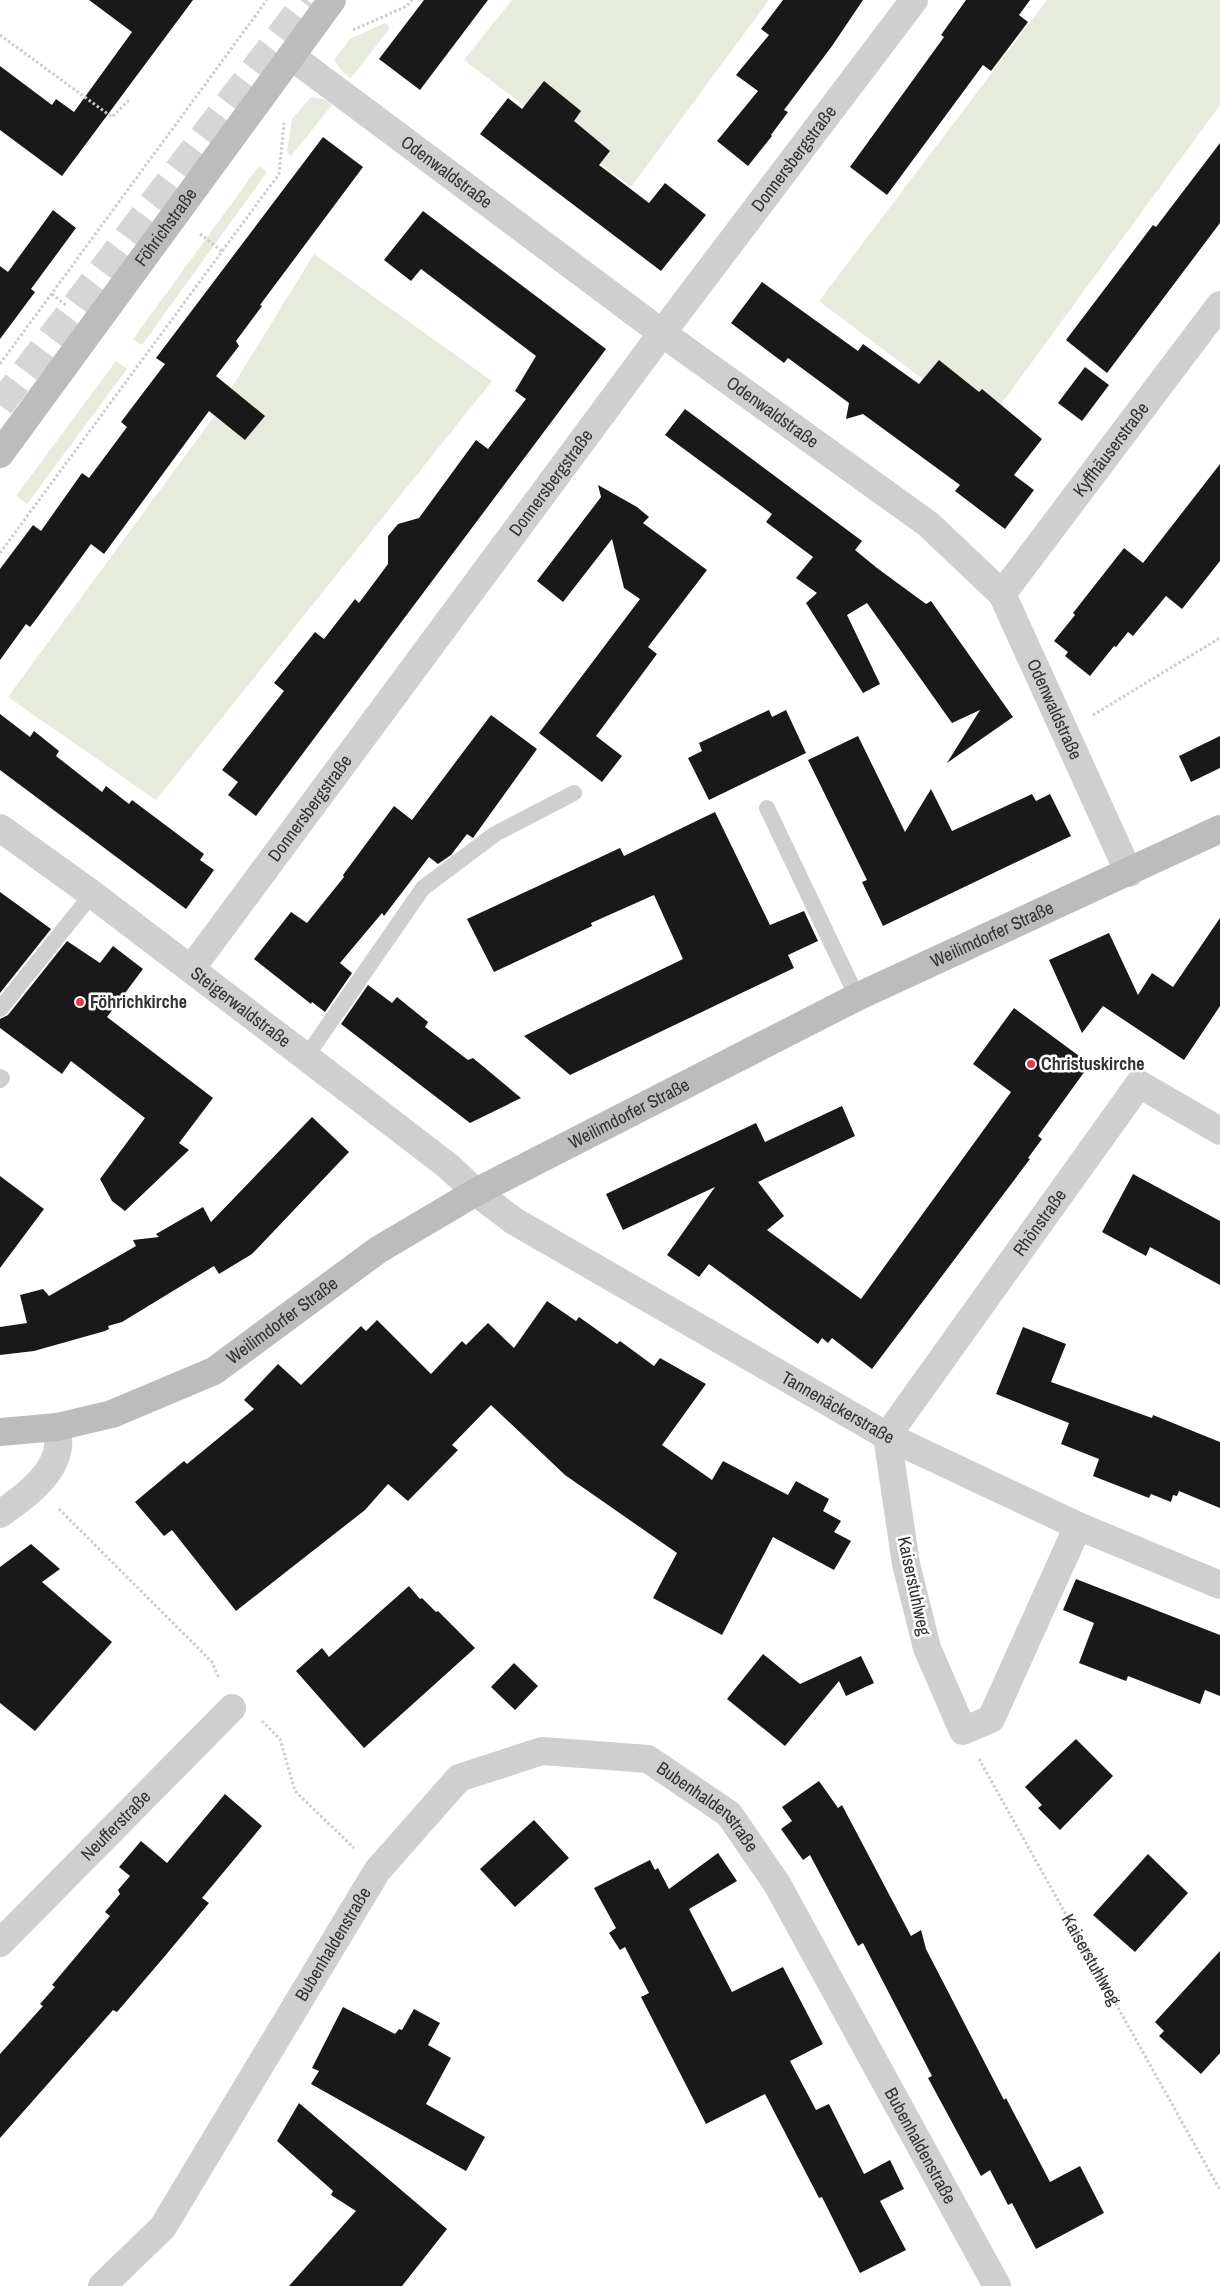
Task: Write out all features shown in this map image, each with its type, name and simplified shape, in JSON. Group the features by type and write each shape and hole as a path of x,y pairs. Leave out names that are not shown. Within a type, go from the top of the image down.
{"street":[{"name":"Föhrichstraße","path":"0,454 332,0"},
{"name":"Donnersbergstraße","path":"191,969 662,333 914,0"},
{"name":"Odenwaldstraße","path":"291,56 662,333 928,524 1002,594 1129,873"},
{"name":"Kyffhäuserstraße","path":"1002,594 1220,305"},
{"name":"Steigerwaldstraße","path":"0,828 92,894 306,1056 448,1166 476,1192"},
{"name":"Weilimdorfer Straße","path":"0,1432 57,1427 112,1414 214,1371 378,1250 476,1192 857,997 1129,873 1220,829"},
{"name":"Rhönstraße","path":"887,1436 1139,1084 1220,1131"},
{"name":"Tannenäckerstraße","path":"476,1192 514,1222 887,1436 1078,1526 1220,1584"},
{"path":"0,1514 15,1504 48,1471 58,1448 57,1427"},
{"name":"Kaiserstuhlweg","path":"887,1436 906,1564 927,1648 962,1730"},
{"path":"962,1730 991,1719 1078,1526"},
{"name":"Neufferstraße","path":"0,1943 232,1708"},
{"name":"Bubenhaldenstraße","path":"102,2286 163,2227 377,1872 459,1778 542,1751 648,1759 729,1814 777,1884 997,2286"}],"lane":[{"path":"306,1056 423,888 495,834 574,793"},
{"path":"767,808 857,997"},
{"path":"0,1009 92,894"},
{"path":"0,1077 2,1078 0,1080"}],"path":[{"path":"0,364 267,0"},
{"path":"407,6 412,0"},
{"path":"0,35 112,117 130,99"},
{"path":"0,553 279,174"},
{"path":"1065,732 1220,638"},
{"name":"Kaiserstuhlweg","path":"962,1730 1220,2190"}],"shaded area":[{"path":"512,0 769,0 631,187 464,60"},
{"path":"1047,0 1220,0 1220,105 985,426 819,301"},
{"path":"385,23 390,28 351,78 341,70 334,60 350,39"},
{"path":"311,97 324,99 332,105 291,156 287,151 292,119"},
{"path":"259,166 267,172 142,345 133,339"},
{"path":"314,254 492,381 156,800 8,697 213,418"},
{"path":"116,361 127,369 27,504 16,496"}],"building":[{"path":"89,0 193,0 62,176 0,130 0,66 52,105 56,99 74,112 132,32"},
{"path":"424,0 488,0 420,90 379,59"},
{"path":"783,0 863,0 832,46 784,110 788,112 772,136 748,166 717,141 758,91 736,75 769,35 761,29"},
{"path":"966,0 1030,0 1019,15 1028,22 991,71 983,65 887,195 850,167 944,37 941,35"},
{"path":"544,81 581,111 574,121 610,151 599,165 649,203 665,183 706,215 661,271 480,134 508,98 522,109"},
{"path":"323,137 363,167 260,305 262,306 236,341 239,346 216,376 265,416 245,440 209,411 104,554 91,544 30,627 26,624 0,660 0,569 33,525 41,531 82,473 89,478 127,427 121,422 165,364 156,358"},
{"path":"1220,143 1220,223 1107,373 1066,340 1153,225 1156,227"},
{"path":"53,210 76,228 31,289 35,292 0,339 0,266 8,272"},
{"path":"423,211 606,349 256,816 228,795 238,782 222,770 284,691 274,683 315,632 324,639 355,599 359,603 388,564 388,536 398,524 419,518 476,440 488,449 526,399 515,391 536,356 421,269 411,281 384,260"},
{"path":"762,282 858,351 863,344 919,384 939,360 979,392 982,389 1042,439 1014,475 1034,490 1005,529 955,491 960,485 863,414 846,419 849,403 788,358 784,363 731,323"},
{"path":"1085,367 1109,385 1082,421 1058,403"},
{"path":"685,409 862,541 855,550 877,568 926,604 931,601 1013,717 947,763 980,710 952,723 867,603 847,615 880,684 863,693 806,603 817,593 796,578 813,557 766,522 772,514 665,435"},
{"path":"1220,464 1220,561 1182,609 1166,596 1133,636 1128,632 1090,676 1065,656 1068,652 1054,641 1075,615 1073,613 1124,548 1143,563"},
{"path":"598,485 637,507 649,517 643,523 707,570 648,647 657,654 596,736 622,756 602,782 539,733 640,599 624,588 612,539 563,602 537,581 601,497"},
{"path":"769,710 772,717 786,710 806,753 709,800 688,758 702,751 699,743"},
{"path":"0,714 30,737 34,731 59,751 56,756 102,792 106,786 129,804 132,800 204,854 200,860 214,870 186,909 0,770"},
{"path":"491,715 537,749 473,838 467,834 451,855 438,864 429,857 384,916 382,913 340,963 352,973 325,1012 312,1002 311,1004 254,959 291,912 307,923 344,877 343,875 394,806 412,820"},
{"path":"858,736 905,832 931,789 952,831 1032,794 1036,801 1050,794 1071,836 883,926 862,882 867,880 808,760"},
{"path":"1220,736 1220,768 1191,782 1179,756"},
{"path":"715,812 770,925 804,911 818,941 788,955 794,968 570,1075 524,1036 683,959 654,895 591,923 592,926 494,972 467,919 620,848 624,856"},
{"path":"0,892 51,929 0,993"},
{"path":"1220,918 1220,1006 1184,1060 1103,1006 1082,1033 1049,960 1109,933 1138,995 1152,973 1173,987"},
{"path":"67,941 100,963 113,946 143,969 107,1017 213,1098 179,1143 189,1150 125,1211 112,1201 100,1179 145,1118 71,1061 62,1074 0,1028 0,1019 8,1015"},
{"path":"368,985 392,1003 397,997 428,1022 425,1027 468,1060 473,1058 521,1098 470,1123 341,1024"},
{"path":"1014,1008 1090,1064 1038,1136 1042,1139 1028,1158 1030,1159 872,1369 832,1338 828,1343 822,1338 818,1344 709,1264 699,1277 667,1255 715,1187 623,1230 606,1194 756,1123 765,1142 842,1106 855,1136 758,1182 784,1216 767,1230 861,1299 1011,1092 973,1064"},
{"path":"312,1117 349,1152 252,1254 219,1274 214,1266 122,1322 108,1326 109,1329 105,1331 34,1351 0,1355 0,1327 27,1323 20,1295 43,1289 49,1296 136,1246 133,1240 159,1237 156,1234 203,1207 211,1222"},
{"path":"1133,1174 1220,1221 1220,1285 1150,1247 1146,1256 1102,1232"},
{"path":"0,1176 44,1209 0,1268"},
{"path":"547,1301 576,1321 579,1317 617,1344 620,1341 654,1366 660,1358 706,1384 662,1445 712,1480 723,1461 788,1495 796,1481 829,1499 823,1511 841,1521 834,1532 851,1541 834,1570 773,1537 722,1635 653,1598 677,1553 565,1475 491,1405 452,1445 458,1450 408,1501 388,1484 365,1510 236,1611 172,1530 164,1536 135,1502 184,1461 187,1464 254,1409 244,1400 278,1364 301,1385 361,1326 366,1331 377,1320 431,1374 462,1341 466,1345 488,1323 514,1348"},
{"path":"1023,1327 1066,1344 1051,1382 1152,1418 1153,1415 1220,1442 1220,1508 1179,1491 1177,1496 1173,1495 1171,1502 1151,1494 1149,1498 1093,1476 1099,1459 1061,1444 1069,1423 996,1394"},
{"path":"31,1544 60,1569 42,1582 112,1642 35,1731 0,1703 0,1567"},
{"path":"1076,1579 1220,1635 1220,1696 1205,1690 1200,1704 1128,1676 1126,1681 1079,1663 1094,1623 1063,1610"},
{"path":"409,1586 420,1599 422,1598 436,1612 438,1611 475,1648 364,1748 296,1671 322,1648 329,1657"},
{"path":"763,1654 800,1684 861,1656 874,1683 846,1696 839,1681 785,1746 727,1699"},
{"path":"514,1663 538,1686 515,1710 491,1687"},
{"path":"1076,1739 1113,1776 1060,1830 1038,1808 1042,1805 1025,1787"},
{"path":"819,1781 838,1808 842,1805 911,1936 921,1930 926,1949 1004,2100 1006,2098 1050,2182 1080,2166 1104,2213 1036,2249 1012,2203 1008,2205 990,2170 981,2176 928,2078 932,2076 863,1943 858,1946 810,1855 803,1860 781,1829 792,1821 782,1807"},
{"path":"225,1794 262,1826 202,1898 209,1903 165,1956 117,2012 113,2010 0,2138 0,2054 43,2006 40,2004 55,1987 52,1985 110,1916 105,1912 120,1894 118,1890 130,1876 119,1867 141,1841 167,1863"},
{"path":"534,1820 569,1858 515,1907 480,1869"},
{"path":"718,1853 737,1881 689,1909 732,1992 783,1967 823,2044 790,2061 816,2110 829,2104 864,2174 890,2160 904,2189 880,2201 906,2250 860,2273 822,2197 819,2198 765,2094 706,2124 641,1997 649,1993 625,1947 620,1950 609,1933 616,1928 594,1888 650,1860 655,1870 658,1868 669,1889"},
{"path":"1148,1854 1188,1893 1135,1952 1093,1915"},
{"path":"1220,1951 1220,2053 1201,2074 1159,2036 1164,2031 1155,2022"},
{"path":"343,2007 395,2034 399,2029 402,2030 414,2009 440,2023 428,2045 451,2058 426,2104 485,2137 466,2171 311,2084 319,2071 312,2068"},
{"path":"299,2103 447,2229 402,2286 289,2286 356,2211 331,2195 333,2191 277,2141"}],"tunnel":[{"path":"0,405 307,0"}],"place":[{"name":"Föhrichkirche","path":"80,1002"},
{"name":"Christuskirche","path":"1031,1064"}]}
